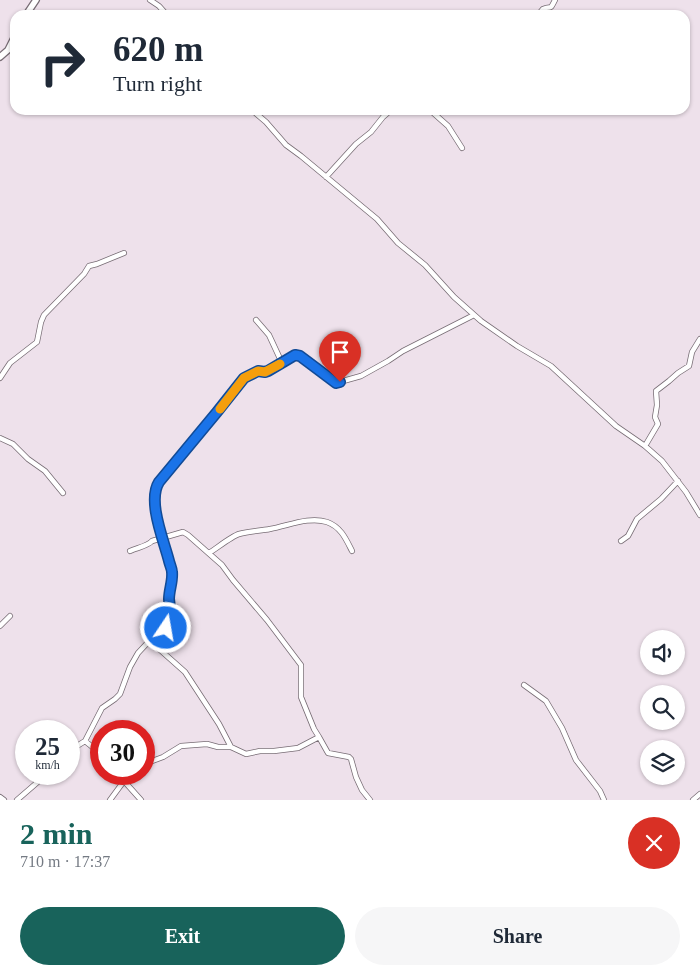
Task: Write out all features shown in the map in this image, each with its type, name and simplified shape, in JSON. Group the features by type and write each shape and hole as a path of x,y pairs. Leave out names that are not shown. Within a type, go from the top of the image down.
{"main road":[{"path":"0,57 10,46"}],"street":[{"path":"150,0 163,10"},
{"path":"542,10 552,7 555,0"},
{"path":"258,115 286,145 377,219 398,243 425,266 474,315 517,346 551,366 616,426 645,446 662,461 678,481 700,515"},
{"path":"326,177 385,115"},
{"path":"436,115 448,126 462,148"},
{"path":"0,378 10,363 38,342 44,315 84,274 89,266 124,253"},
{"path":"80,744 85,741 102,708 120,694 130,667 138,653 149,640 166,628 172,617 169,598 172,572 158,522 155,490 159,482 244,378 258,371 268,371 295,355 300,356 336,383 340,382 361,376 403,351 474,315"},
{"path":"256,320 269,335 282,363"},
{"path":"645,446 658,424 655,417 657,405 656,391 689,366 692,352 700,339"},
{"path":"0,438 13,444 28,459 45,471 63,493"},
{"path":"621,541 628,536 637,519 661,499 678,481"},
{"path":"210,553 238,534 270,530 309,520 328,522 335,526 343,533 352,551"},
{"path":"130,551 152,541 183,532 222,565 301,664 301,697 314,729 328,753 351,759 362,790 370,800"},
{"path":"0,626 10,616"},
{"path":"149,640 185,672 219,724 231,747"},
{"path":"524,685 546,701 562,728 576,760 600,791 604,800"},
{"path":"155,760 181,746 207,744 218,747 231,747 246,754 298,748 319,737"},
{"path":"85,741 90,745"},
{"path":"17,800 34,785"},
{"path":"110,800 121,785"},
{"path":"128,785 141,800"},
{"path":"693,800 700,794"},
{"path":"0,797 4,800"}],"slow traffic":[{"path":"220,409 244,378 251,373 265,372 276,368 280,364"}],"route":[{"path":"166,628 172,617 169,598 172,572 155,504 155,490 159,482 244,378 251,373 265,372 276,368 295,355 300,356 336,383 340,382"}]}
